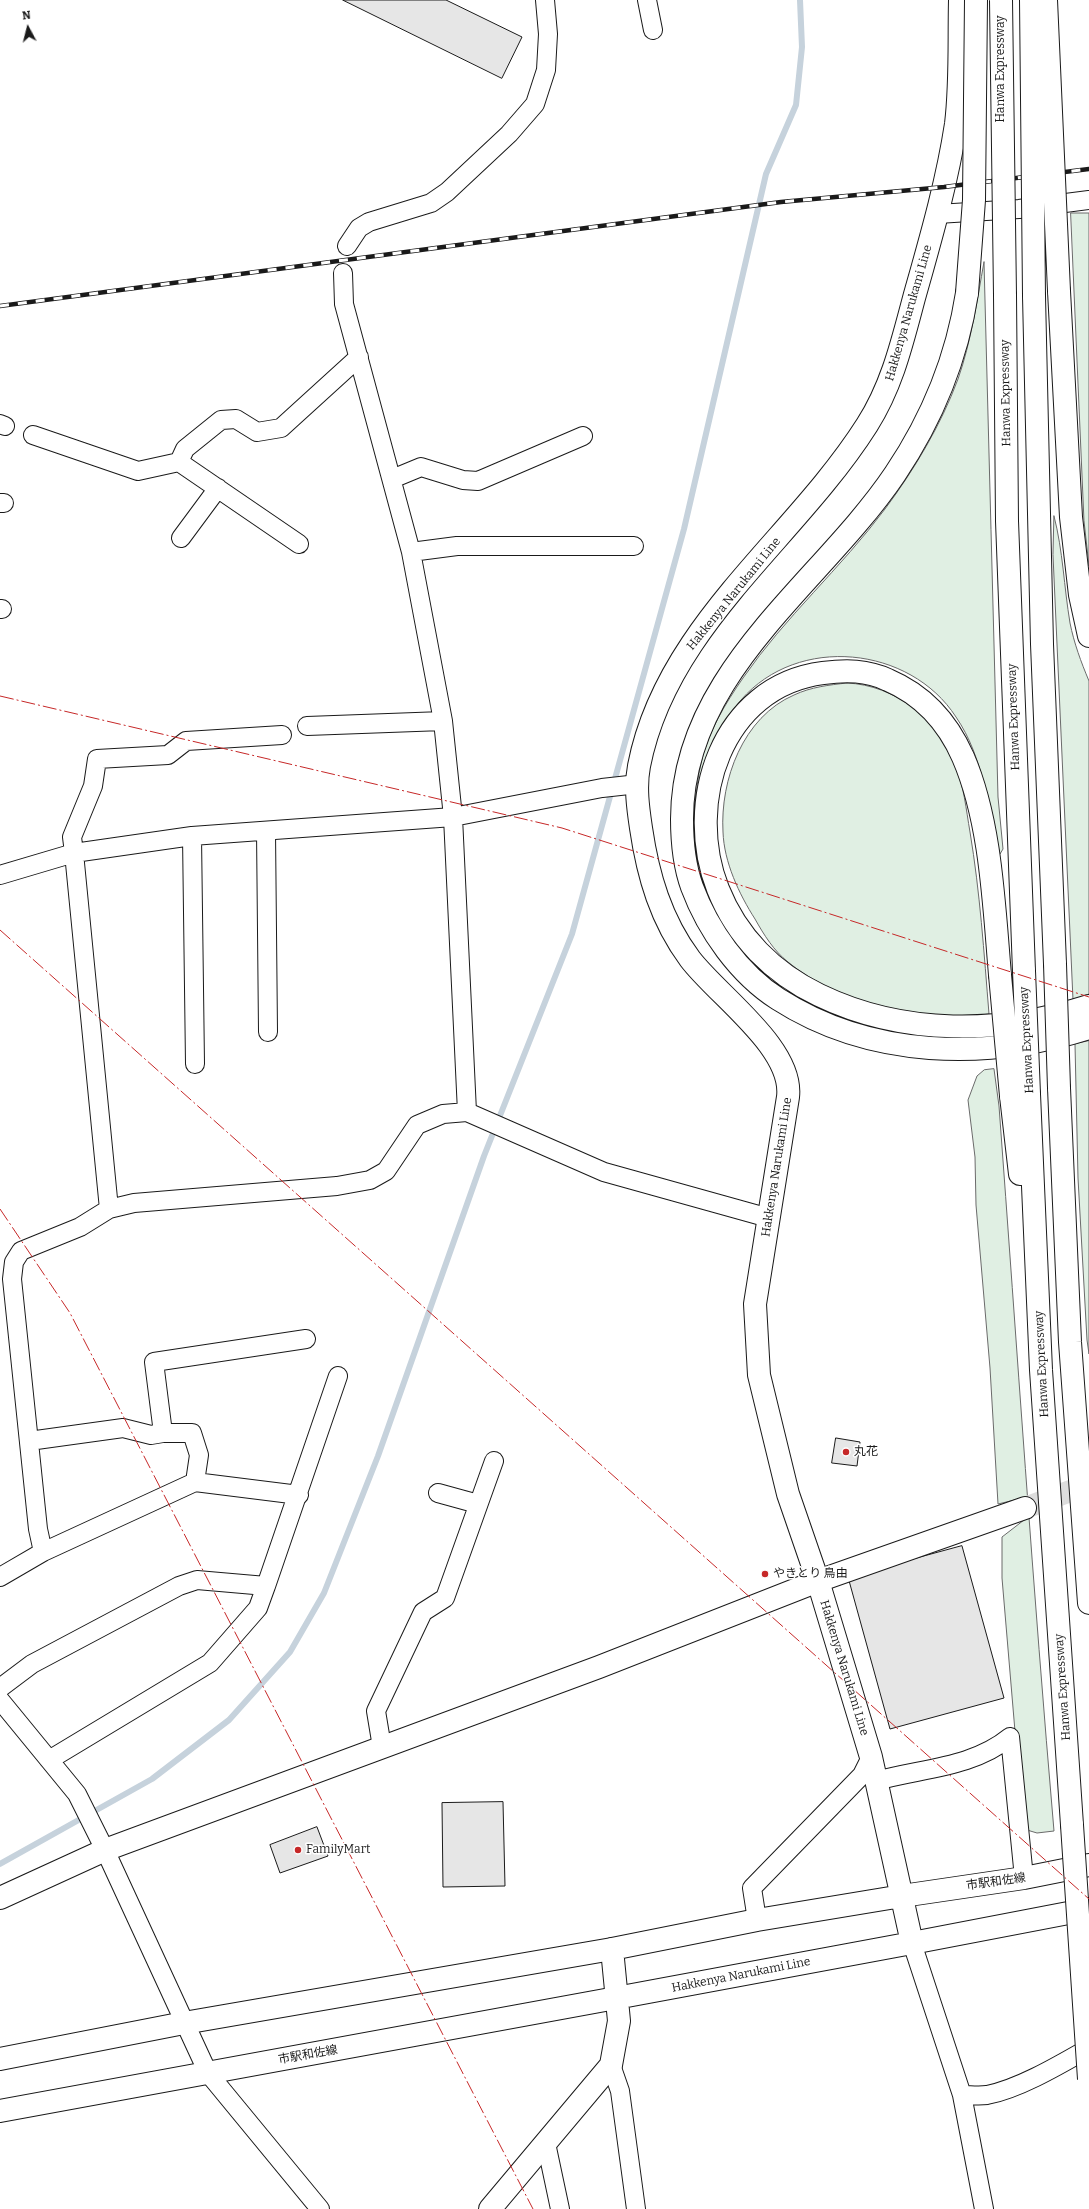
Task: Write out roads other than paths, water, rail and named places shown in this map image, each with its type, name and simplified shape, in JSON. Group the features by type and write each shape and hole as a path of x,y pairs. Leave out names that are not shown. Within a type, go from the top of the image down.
{"main road":[{"name":"Hakkenya Narukami Line","path":"616,1998 912,1943 871,1757 818,1581 788,1494 759,1375 755,1304 789,1089 786,1073 780,1061 755,1027 690,958 668,924 656,897 647,864 638,801 630,785 642,756 657,707 665,688 686,652 710,618 848,454 883,398 895,371 937,214 956,122 960,0"},
{"path":"976,0 973,207 967,293 959,334 944,382 909,452 875,502 749,647 723,686 709,711 697,736 685,776 682,810 684,851 689,877 697,902 739,966 774,997 815,1020 857,1036 905,1045 938,1048 1010,1047 1053,1039 1089,1028"},
{"name":"Hanwa Expressway","path":"1001,0 1007,521 1024,971 1020,1095 1041,1370 1089,2079"},
{"path":"1031,0 1034,296 1042,644 1055,964 1058,1088 1064,1234 1089,1603"},
{"path":"1046,0 1058,291 1071,517 1080,595 1089,636"},
{"path":"1020,1095 1000,975 988,860 979,807 963,756 943,721 931,708 903,686 867,672 851,671 800,677 772,690 748,711 727,738 712,772 706,809 708,851 718,890 734,921 747,939 772,965 809,990 832,1001 881,1017 930,1025 1006,1025 1034,1021 1089,1006"},
{"path":"1084,1530 1089,1502"},
{"path":"0,1898 105,1850 599,1667 818,1581 1025,1508"},
{"name":"市駅和佐線","path":"902,1896 1024,1878 1089,1866"},
{"path":"0,2059 184,2024 612,1949 757,1920 902,1896"},
{"path":"912,1943 1089,1909"},
{"path":"490,2209 611,2065 619,2021 612,1949"},
{"name":"市駅和佐線","path":"0,2111 616,1998"}],"street":[{"path":"347,246 359,228 369,222 431,203 447,192 509,134 535,104 546,70 548,34 545,0"},
{"path":"647,0 653,30"},
{"path":"937,214 1019,209 1089,200"},
{"path":"343,273 344,304 411,552 443,722 453,817 467,1112"},
{"path":"179,462 185,449 221,420 236,419 257,432 281,428 359,357"},
{"path":"32,435 138,470 179,462 299,544"},
{"path":"392,480 421,467 463,480 478,482 583,436"},
{"path":"181,538 218,488"},
{"path":"411,552 457,546 634,546"},
{"path":"307,726 443,722"},
{"path":"109,1209 72,837 93,786 97,759 168,755 186,741 282,735"},
{"path":"0,875 74,853 192,836 453,817 602,788 630,785"},
{"path":"266,831 268,1032"},
{"path":"192,836 195,1064"},
{"path":"43,1552 38,1529 12,1279 14,1262 21,1251 80,1227 109,1209 134,1203 337,1186 370,1180 386,1171 417,1125 443,1114 467,1112 604,1172 769,1218"},
{"path":"163,1433 154,1362 306,1339"},
{"path":"50,1760 210,1663 258,1608 299,1495 338,1376"},
{"path":"29,1441 123,1428 151,1435 163,1433 192,1433 199,1455 195,1482"},
{"path":"382,1747 376,1712 423,1612 446,1598 494,1461"},
{"path":"0,1577 43,1552 195,1482 299,1495"},
{"path":"438,1493 478,1504"},
{"path":"0,1688 32,1664 179,1586 197,1580 266,1586"},
{"path":"0,1700 6,1716 50,1760 77,1794 105,1850 184,2024 208,2073 320,2209"},
{"path":"876,1781 964,1762 998,1746 1010,1737 1024,1878"},
{"path":"757,1920 752,1888 862,1775 871,1757"},
{"path":"912,1943 962,2095 984,2209"},
{"path":"962,2095 988,2095 1002,2090 1042,2074 1089,2048"},
{"path":"611,2065 620,2092 636,2209"},
{"path":"546,2143 560,2209"}],"waterway":[{"path":"0,1864 152,1779 229,1720 290,1652 324,1593 378,1456 484,1156 572,934 684,529 766,174 796,105 802,47 800,0"}],"tunnel":[{"path":"1025,1508 1089,1484"}],"railway":[{"path":"0,306 781,202 944,187 1089,169"}],"place":[{"name":"丸花","path":"846,1452"},
{"name":"やきとり 鳥由","path":"765,1574"},
{"name":"FamilyMart","path":"298,1850"}]}
